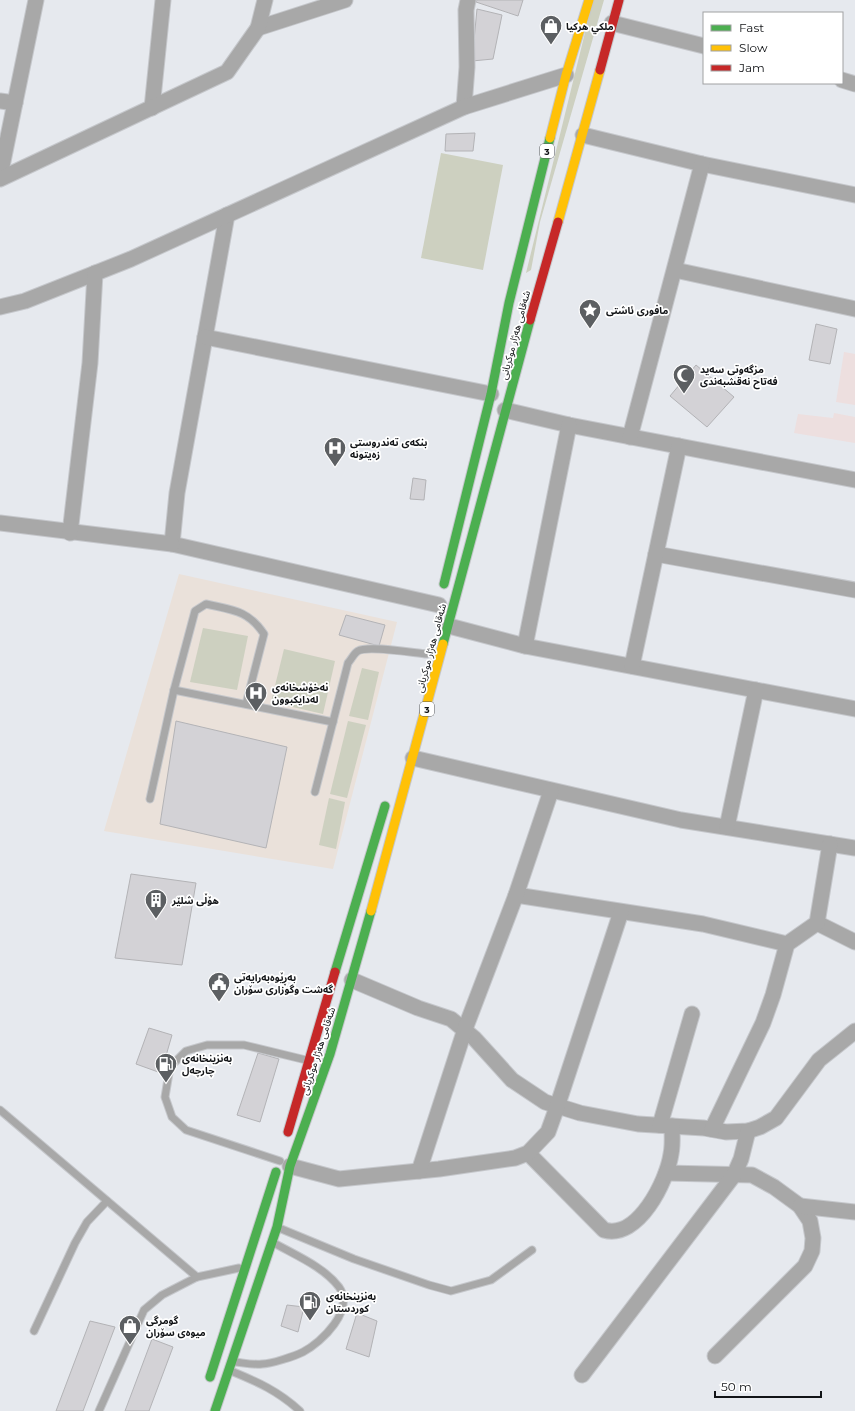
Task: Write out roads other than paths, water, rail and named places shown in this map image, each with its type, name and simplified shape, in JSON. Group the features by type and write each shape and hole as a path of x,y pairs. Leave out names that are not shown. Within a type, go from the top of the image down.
{"highway":[{"name":"شەقامی ھەژار موکریانی","path":"440,601 491,394 509,303 566,75 589,0"},
{"name":"شەقامی ھەژار موکریانی","path":"207,1388 244,1267 284,1160 330,1054 352,980 414,758 534,306 619,0"},
{"path":"509,303 534,306"},
{"name":"شەقامی ھەژار موکریانی","path":"287,1138 308,1061 387,800"},
{"name":"شەقامی ھەژار موکریانی","path":"215,1411 277,1227 284,1160"}],"street":[{"path":"0,176 36,0"},
{"path":"152,108 163,0"},
{"path":"0,179 227,72 258,28 265,0"},
{"path":"258,28 345,0"},
{"path":"464,107 467,67 466,10 468,0"},
{"path":"612,23 703,46"},
{"path":"0,307 25,301 131,259 464,107 566,75"},
{"path":"843,80 855,84"},
{"path":"0,100 15,103"},
{"path":"583,134 702,164 855,195"},
{"path":"630,437 702,164"},
{"path":"172,544 177,494 227,215"},
{"path":"675,270 855,309"},
{"path":"70,533 90,363 94,273"},
{"path":"205,336 491,394"},
{"path":"506,410 569,425 855,480"},
{"path":"525,646 569,425"},
{"path":"632,666 679,446"},
{"path":"0,523 70,533 172,544 440,601"},
{"path":"656,554 855,590"},
{"path":"449,626 525,646 855,708"},
{"path":"727,828 756,690"},
{"path":"414,758 681,820 855,848"},
{"path":"420,1171 465,1029 516,896 551,791"},
{"path":"712,1129 763,1023 773,995 787,944 816,923 830,844"},
{"path":"516,896 702,924 787,944"},
{"path":"284,1160 339,1179 420,1171 515,1158 528,1153 548,1132 558,1107 621,912"},
{"path":"816,923 855,942"},
{"path":"352,980 418,1008 451,1019 465,1029 512,1080 546,1102 558,1107 638,1124 712,1129 726,1132 748,1131 760,1128 776,1118 819,1060 855,1031"},
{"path":"528,1153 604,1230 610,1232 621,1230 632,1224 655,1199 666,1173 672,1153 666,1125 692,1014"},
{"path":"582,1376 734,1175 741,1159 748,1131"},
{"path":"666,1173 752,1175 774,1187 800,1206 810,1221 813,1238 812,1251 805,1266 715,1356"},
{"path":"800,1206 855,1212"}],"lane":[{"path":"150,799 174,690 195,611 206,604 240,612 256,622 264,634 246,704"},
{"path":"315,792 348,663 358,651 368,649 427,655"},
{"path":"174,690 333,722"},
{"path":"284,1160 186,1130 172,1117 165,1097 170,1067 186,1051 207,1044 244,1045 308,1061"},
{"path":"0,1110 197,1277"},
{"path":"34,1332 75,1243 87,1222 107,1201"},
{"path":"277,1227 354,1259 429,1285 451,1290 466,1288 491,1280 532,1250"},
{"path":"229,1366 263,1364 303,1352 335,1325 343,1307 344,1297 339,1287 323,1272 272,1242"},
{"path":"99,1411 144,1310 162,1295 197,1277 244,1267"},
{"path":"229,1366 268,1386 286,1398 300,1411"}],"place":[{"name":"ملكي هركيا","path":"551,46"},
{"name":"مافوری ئاشتی","path":"590,330"},
{"name":"مزگەوتی سەید فەتاح نەقشبەندی","path":"684,394"},
{"name":"بنکەی تەندروستی زەیتونە","path":"335,468"},
{"name":"نەخۆشخانەی لەدایکبوون","path":"256,712"},
{"name":"هۆڵی شلێر","path":"156,920"},
{"name":"بەڕێوەبەرایەتی گەشت وگوزاری سۆران","path":"219,1002"},
{"name":"بەنزینخانەی چارچەل","path":"166,1084"},
{"name":"بەنزینخانەی كوردستان","path":"310,1322"},
{"name":"گومرگی میوەی سۆران","path":"130,1346"}]}
